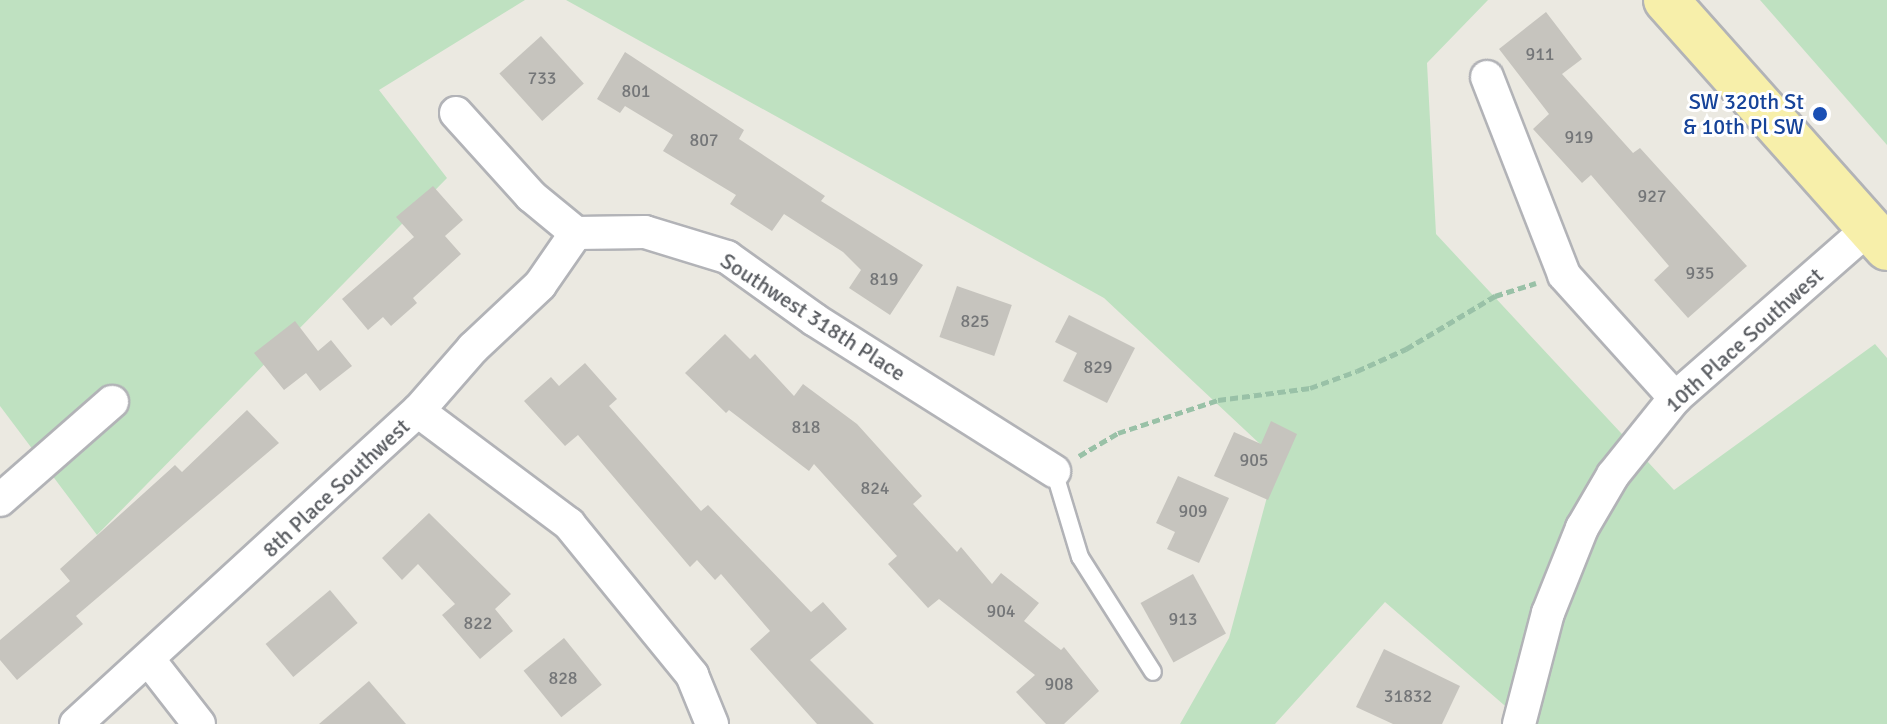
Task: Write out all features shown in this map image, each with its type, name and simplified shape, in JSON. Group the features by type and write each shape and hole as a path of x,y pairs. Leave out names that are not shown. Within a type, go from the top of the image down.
{"main road":[{"path":"1666,0 1878,238"}],"street":[{"path":"1487,77 1564,275 1675,398"},
{"path":"456,113 531,196 576,233"},
{"name":"Southwest 318th Place","path":"576,233 645,232 727,257 815,320 1054,471"},
{"name":"8th Place Southwest","path":"76,724 418,411 473,348 540,285 576,233"},
{"name":"10th Place Southwest","path":"1519,724 1548,613 1582,528 1613,475 1675,398 1878,238"},
{"path":"0,500 112,402"},
{"path":"418,411 569,524 692,675 712,724"},
{"path":"149,660 199,724"}],"lane":[{"path":"1054,471 1080,557 1153,672"}],"path":[{"path":"1054,471 1118,433 1218,400 1310,388 1357,371 1406,349 1495,296 1564,275"}],"green space":[{"path":"0,0 525,0 379,90 447,178 97,535 0,406"},
{"path":"566,0 1488,0 1427,63 1436,234 1674,490 1875,344 1887,358 1887,724 1526,724 1385,602 1275,724 1180,724 1229,638 1277,460 1104,298"},
{"path":"1760,0 1887,0 1887,145 1838,89"}],"building":[{"path":"1546,12 1582,59 1562,74 1633,153 1640,148 1747,266 1688,318 1654,280 1669,266 1591,175 1582,183 1533,129 1549,114 1499,49"},
{"path":"541,36 584,84 542,121 499,73"},
{"path":"625,52 744,130 739,139 825,196 821,201 923,265 890,315 849,288 861,270 843,252 784,214 772,231 730,204 736,195 663,151 673,135 625,106 620,113 597,99"},
{"path":"433,186 463,220 445,236 461,254 413,298 417,303 391,326 383,317 368,330 342,299 414,237 396,217"},
{"path":"957,286 1012,305 994,356 939,337"},
{"path":"1069,315 1135,348 1107,403 1063,381 1077,353 1055,342"},
{"path":"295,321 318,351 331,340 352,366 320,391 306,373 284,390 254,353"},
{"path":"725,334 750,359 755,354 794,396 803,384 857,424 922,496 913,504 957,552 961,547 992,584 1001,573 1039,603 1024,621 1061,650 1064,647 1099,691 1064,724 1046,724 1016,692 1035,675 939,599 928,608 888,564 897,556 814,464 809,471 729,410 726,413 685,373"},
{"path":"585,363 617,399 609,406 701,511 708,505 811,612 823,602 847,629 810,660 874,724 817,724 750,649 770,631 721,574 715,580 697,560 690,567 578,435 565,446 524,401 551,377 559,386"},
{"path":"247,410 279,443 76,616 83,624 17,680 0,660 0,640 70,581 60,569 175,465 182,472"},
{"path":"1271,421 1297,434 1268,500 1214,476 1234,432 1261,444"},
{"path":"1178,476 1229,498 1199,563 1167,549 1175,532 1156,523"},
{"path":"429,513 511,594 495,609 513,631 480,659 442,615 455,604 418,564 402,580 382,558"},
{"path":"1193,574 1226,633 1173,663 1141,603"},
{"path":"330,590 358,623 293,677 266,644"},
{"path":"564,638 602,685 561,717 524,671"},
{"path":"1384,649 1460,686 1442,724 1393,724 1356,707"},
{"path":"369,681 406,724 319,724"}],"place":[{"name":"SW 320th St & 10th Pl SW","path":"1820,114"}]}
